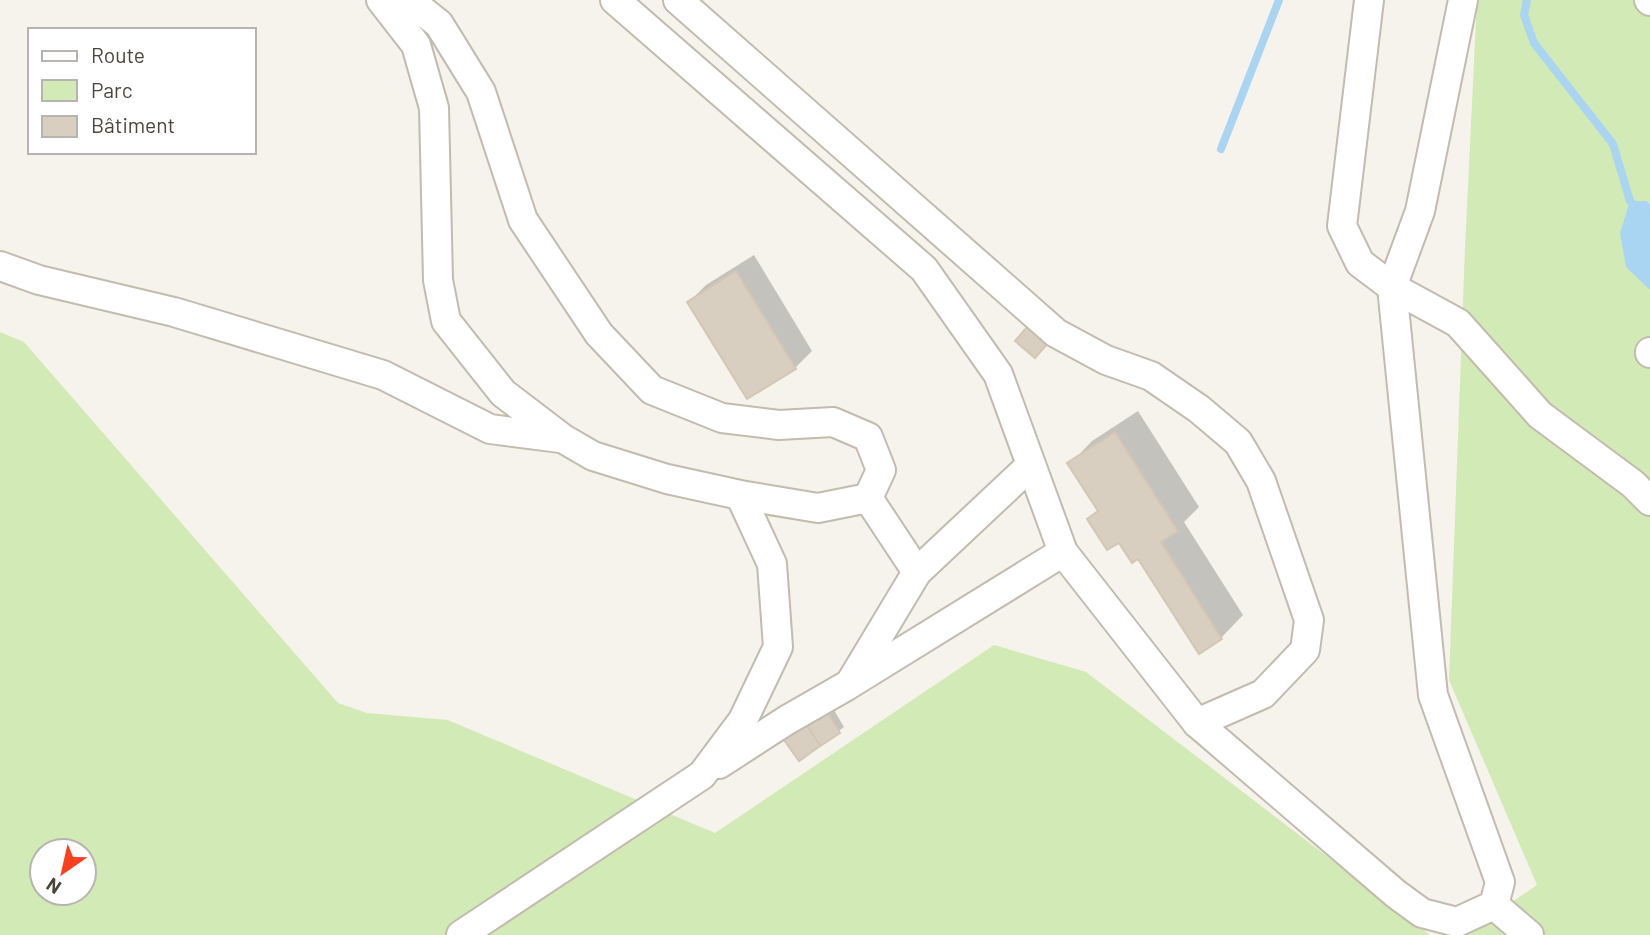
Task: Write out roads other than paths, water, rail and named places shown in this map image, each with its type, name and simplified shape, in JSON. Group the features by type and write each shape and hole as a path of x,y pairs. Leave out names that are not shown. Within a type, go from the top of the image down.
{"lane":[{"path":"382,0 416,45 434,108 438,280 446,321 503,393 562,438 593,456 667,479 818,509 868,498"},
{"path":"408,0 439,24 481,92 523,220 599,334 652,390 722,418 779,425 833,422 868,437 880,470 868,498"},
{"path":"615,0 924,269 998,374 1063,552 1197,723 1396,894 1422,913 1457,922 1494,905"},
{"path":"678,0 1056,333 1106,360 1151,376 1199,409 1238,442 1261,481 1309,620 1305,650 1263,694 1197,723"},
{"path":"1369,0 1342,226 1360,263 1392,287 1458,323 1540,415 1633,484 1650,501"},
{"path":"1463,0 1420,211 1392,287 1433,695 1500,882 1494,905"},
{"path":"0,266 39,280 174,312 383,375 490,429 562,438"},
{"path":"848,685 917,572 1031,465"},
{"path":"702,775 743,720 778,647 772,564 740,495"},
{"path":"868,498 917,572"},
{"path":"461,935 787,720 1063,552"},
{"path":"1494,905 1529,935"}],"water":[{"path":"1630,201 1646,201 1650,204 1650,290 1626,267 1620,233"}],"waterway":[{"path":"1221,149 1279,0"},
{"path":"1527,0 1524,15 1534,43 1613,144 1630,201 1650,221"}]}
